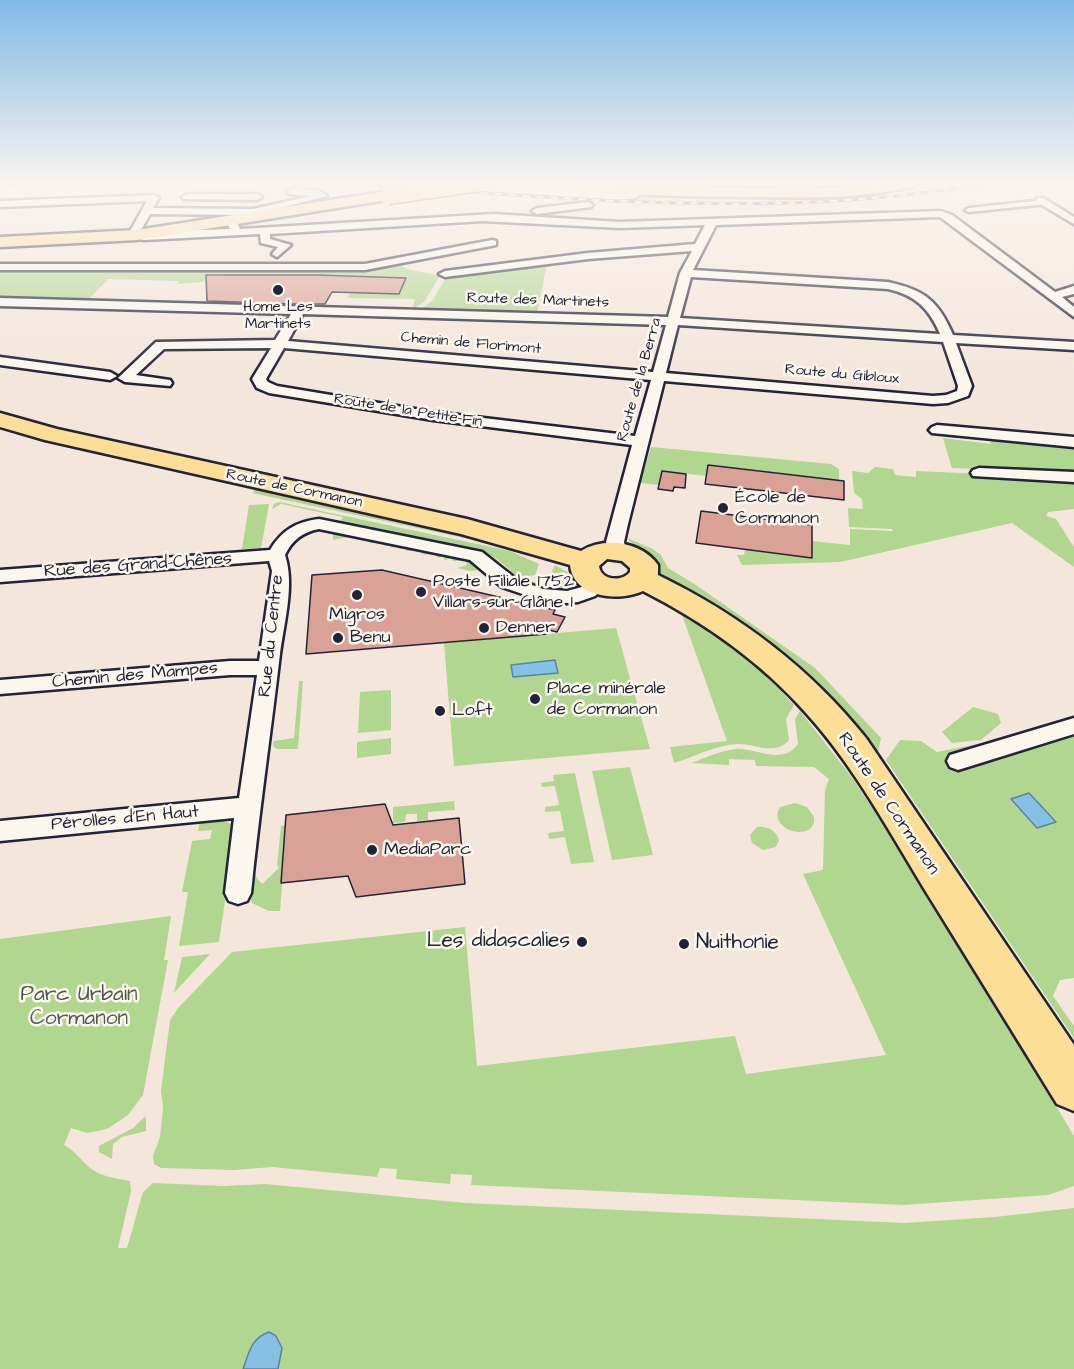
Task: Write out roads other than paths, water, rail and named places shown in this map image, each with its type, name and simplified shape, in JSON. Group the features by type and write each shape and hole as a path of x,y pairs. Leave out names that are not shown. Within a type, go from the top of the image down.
{"main road":[{"name":"Route de Cormanon","path":"0,420 53,435 467,527 592,573"},
{"path":"617,551 640,559 645,573 637,583 620,588 592,573 602,552 617,551"},
{"name":"Route de Cormanon","path":"642,579 701,609 735,632 789,677 819,706 872,774 1074,1087"}],"street":[{"path":"277,254 284,247"},
{"path":"0,267 365,267 471,247"},
{"path":"445,274 588,256 698,247"},
{"name":"Route de la Berra","path":"617,551 616,534 640,441 686,273 698,247"},
{"path":"988,247 1074,313"},
{"path":"686,273 897,287 932,306 946,338"},
{"path":"1053,296 1074,290"},
{"name":"Route des Martinets","path":"0,302 674,321 1074,346"},
{"name":"Route de la Petite-Fin","path":"299,311 259,379 262,385 274,390 433,416 640,441"},
{"name":"Route du Gibloux","path":"659,376 948,399 963,393 965,386 946,338"},
{"name":"Chemin de Florimont","path":"165,383 124,378 161,345 281,344 659,376"},
{"path":"0,361 110,376"},
{"path":"937,430 1074,442"},
{"path":"979,473 1074,477"},
{"name":"Rue du Centre","path":"238,893 246,819 270,669 281,571 276,555 289,535 306,525 319,524 476,556 488,562 507,582 529,591 576,598 589,593 592,573"},
{"name":"Rue des Grand-Chênes","path":"0,576 276,555"},
{"name":"Chemin des Mampes","path":"0,687 230,668 270,669"},
{"path":"958,761 1074,726"},
{"name":"Pérolles d'En Haut","path":"0,831 249,807"}],"water":[{"path":"555,660 558,673 513,677 511,665"},
{"path":"1029,793 1056,822 1037,828 1011,799"},
{"path":"269,1332 276,1336 282,1348 278,1369 243,1369 254,1342"}],"place":[{"name":"Home Les Martinets","path":"278,290"},
{"name":"École de Cormanon","path":"723,508"},
{"name":"Poste Filiale 1752 Villars-sur-Glâne 1","path":"421,592"},
{"name":"Migros","path":"357,595"},
{"name":"Denner","path":"484,628"},
{"name":"Benu","path":"338,638"},
{"name":"Place minérale de Cormanon","path":"535,699"},
{"name":"Loft","path":"440,711"},
{"name":"MediaParc","path":"372,850"},
{"name":"Les didascalies","path":"582,942"},
{"name":"Nuithonie","path":"684,944"}],"park label":[{"name":"Parc Urbain Cormanon","path":"79,1008"}]}
